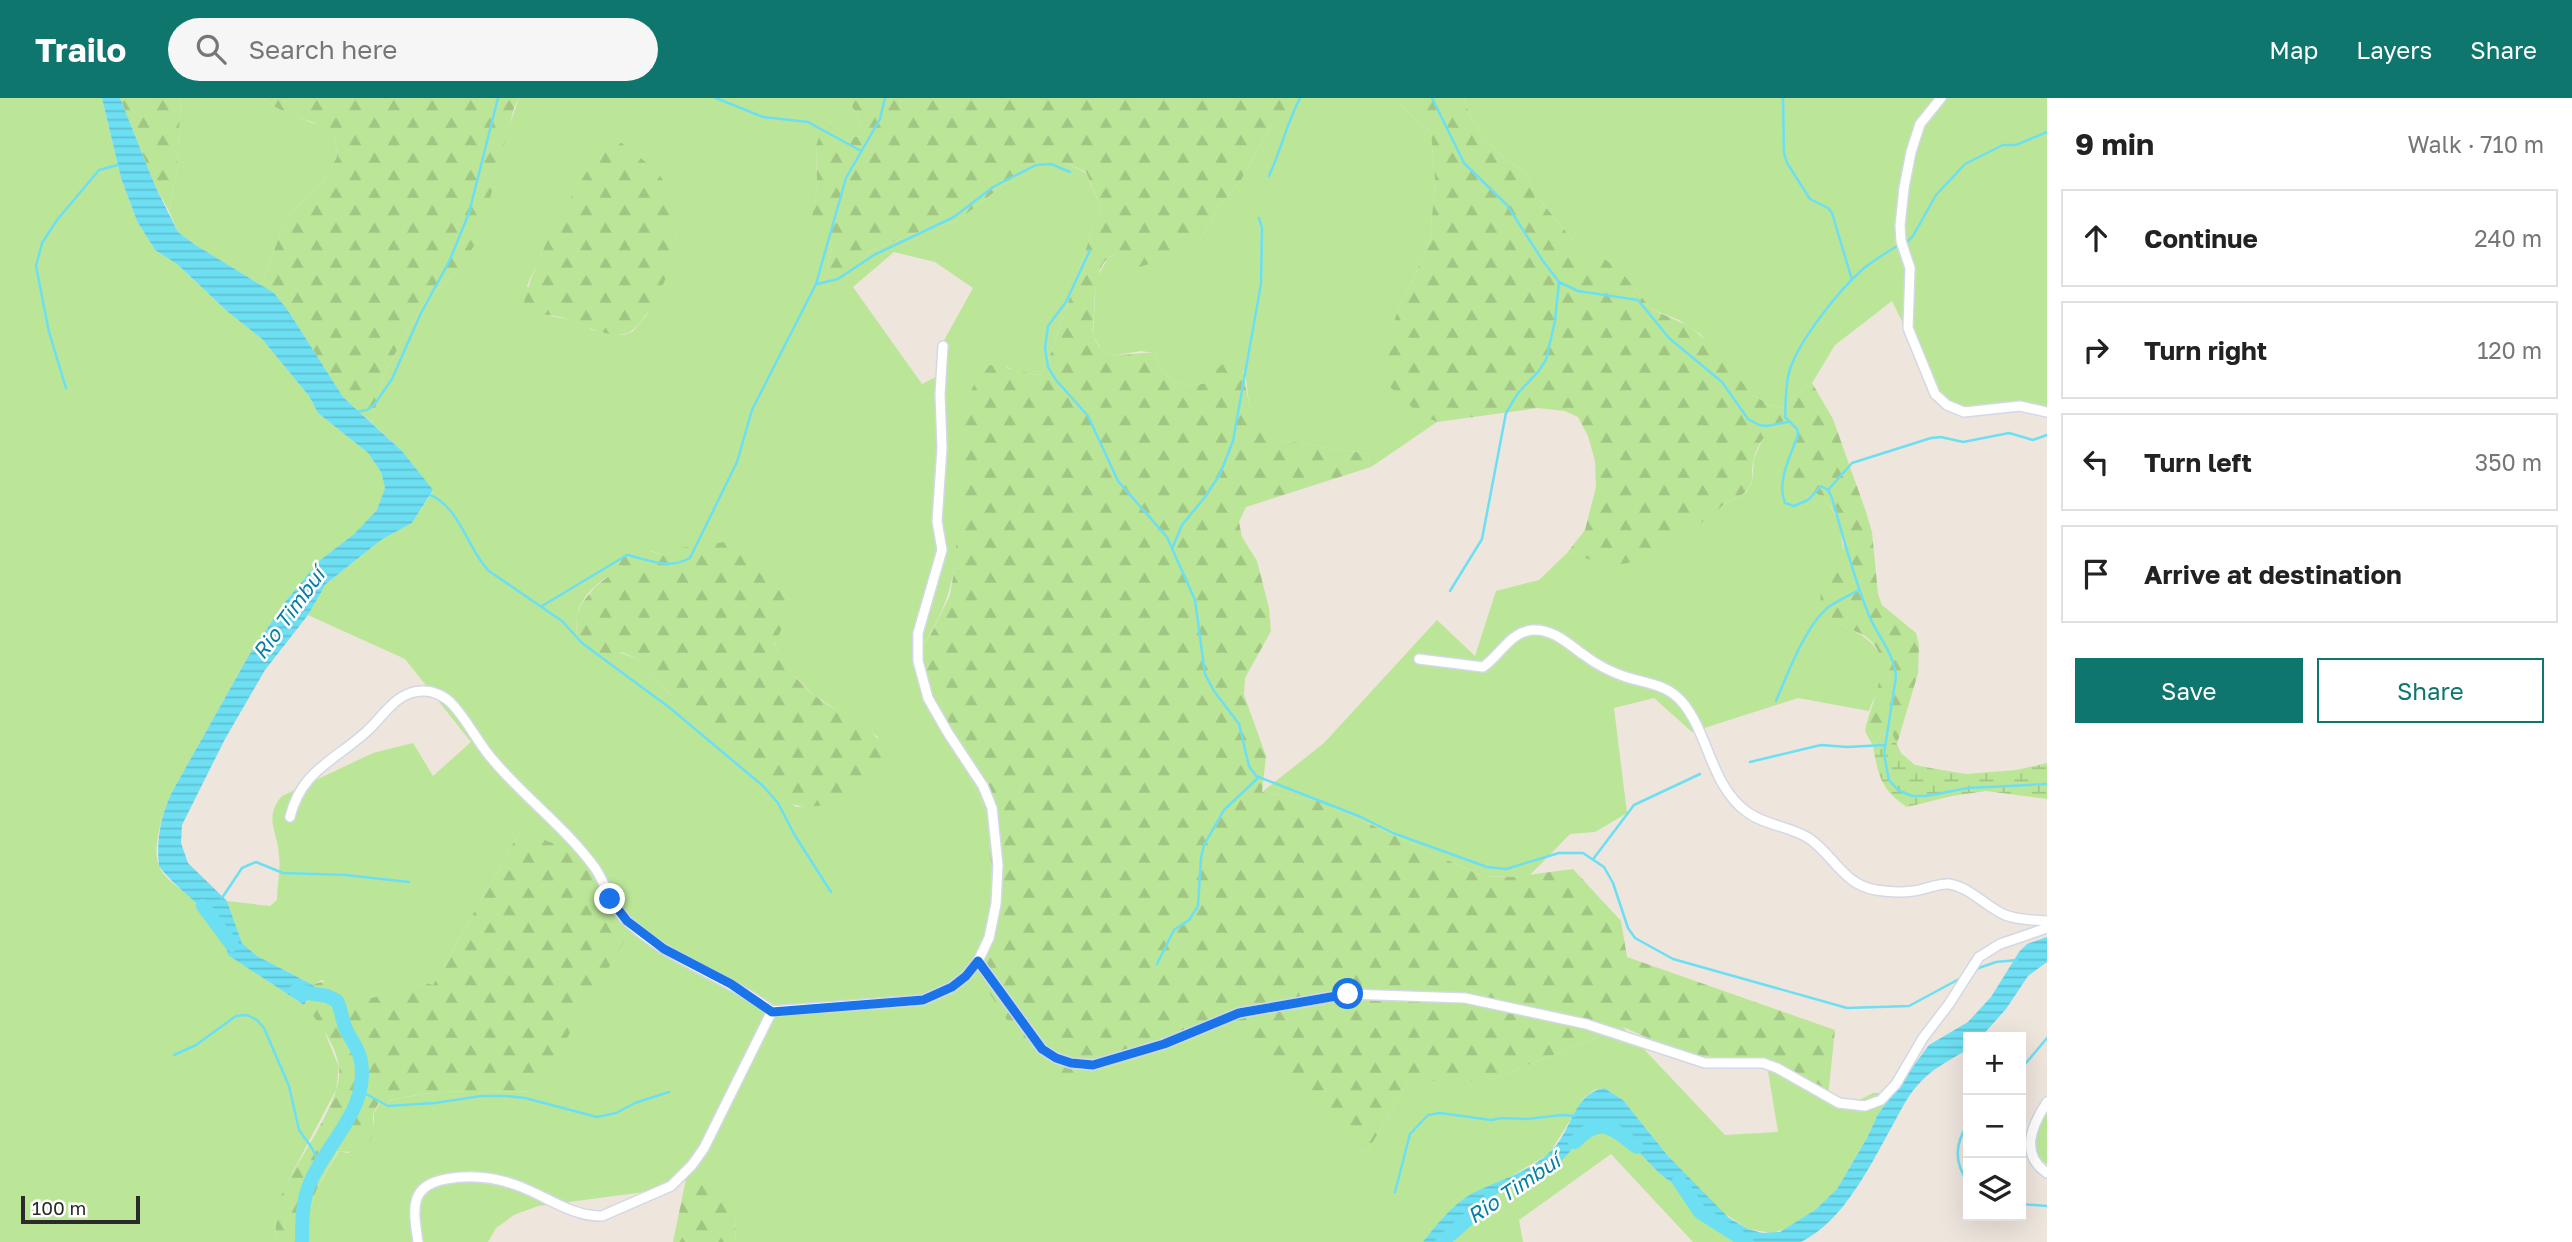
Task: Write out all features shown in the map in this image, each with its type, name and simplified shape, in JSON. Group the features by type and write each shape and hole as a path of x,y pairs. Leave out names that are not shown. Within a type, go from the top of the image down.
{"street":[{"path":"1941,98 1920,124 1904,188 1900,226 1901,241 1909,268 1908,328 1935,394 1947,405 1964,412 2020,407 2047,412"},
{"path":"290,817 298,792 306,780 365,733 402,696 414,691 426,691 451,702 491,759 568,833 597,871 610,899 627,921 664,949 731,984 772,1012 923,1000 952,987 966,976 978,961 989,938 996,904 998,865 992,808 983,786 928,698 918,661 917,645 925,605 942,550 937,521 942,447 940,394 943,346"},
{"path":"1419,659 1483,667 1519,633 1545,631 1617,674 1658,684 1669,690 1683,703 1694,721 1707,754 1738,804 1762,821 1807,837 1849,880 1861,887 1897,892 1949,884 1961,888 2004,914 2047,920"},
{"path":"978,961 1042,1049 1071,1063 1093,1065 1164,1044 1239,1013 1348,994 1465,998 1586,1024 1705,1063 1763,1063 1839,1103 1866,1106 1881,1100 1896,1084 1923,1038 1979,957 2000,944 2047,928"},
{"path":"418,1242 413,1211 415,1202 424,1187 435,1181 465,1177 494,1179 525,1189 573,1211 593,1216 602,1216 628,1202 671,1186 704,1148 772,1012"},
{"path":"2047,1102 2033,1127 2030,1150 2035,1161 2047,1173"}],"green space":[{"path":"0,98 102,98 121,178 137,221 155,250 177,264 228,312 262,339 309,396 318,413 368,453 381,472 385,488 378,510 354,534 319,561 285,602 249,655 172,792 157,839 157,858 163,873 212,918 223,935 229,955 305,1006 321,1023 339,1067 336,1090 289,1179 275,1224 276,1242 0,1242"},
{"path":"120,98 181,98 177,168 169,211 156,188"},
{"path":"181,98 264,98 273,106 323,125 335,138 337,158 323,182 294,210 283,227 261,285 178,232 169,211 177,168"},
{"path":"264,98 519,98 480,236 457,273 429,296 405,335 383,376 372,423 343,397 289,312 261,285 283,227 294,210 323,182 337,157 335,138 323,126 273,106"},
{"path":"519,98 846,98 857,116 861,136 854,137 830,128 816,146 817,183 810,238 832,247 827,267 832,274 875,249 918,232 957,221 1032,163 1066,163 1086,173 1102,210 1095,222 1052,351 1040,375 1017,372 1007,367 949,592 934,627 912,662 921,672 931,676 957,752 988,816 993,899 1065,1081 1237,1019 1366,1154 1408,1081 1488,1081 1623,1027 1725,1135 1778,1132 1766,1059 1835,1100 1857,1101 1873,1093 1893,1092 1837,1189 1815,1210 1789,1228 1772,1233 1748,1229 1719,1210 1668,1156 1623,1100 1604,1088 1594,1090 1584,1098 1549,1154 1474,1193 1443,1218 1423,1242 735,1242 736,1216 686,1180 668,1189 538,1206 514,1215 496,1228 488,1242 308,1242 311,1205 320,1184 339,1151 348,1153 374,1130 374,1113 384,1096 389,1101 443,1092 535,1092 520,831 433,985 427,983 364,1001 322,980 313,985 257,956 242,943 227,901 270,906 277,900 279,861 272,818 276,804 282,796 373,753 413,743 433,776 471,742 405,659 308,615 326,584 381,540 412,523 433,491 402,451 372,423 383,376 405,335 429,296 457,273","holes":["622,143 665,183 677,240 668,272 646,316 633,331 624,335 592,330 579,322 547,315 527,286 545,246 576,190","894,252 935,262 973,288 942,344 944,373 922,384 853,287","679,549 774,642 785,667 814,695 878,737 841,799 796,807 669,693 638,659 577,638 576,618 581,604 597,585 652,551 664,555"]},
{"path":"846,98 1300,98 1271,126 1241,180 1218,208 1201,238 1167,259 1139,267 1125,253 1108,258 1102,265 1096,284 1093,327 1094,338 1108,354 1154,353 1168,377 1181,384 1209,382 1216,370 1229,358 1241,359 1249,404 1258,427 1274,439 1368,454 1371,467 1246,507 1239,522 1242,537 1257,561 1269,608 1271,631 1245,678 1244,695 1266,756 1262,792 1320,801 1482,876 1513,877 1573,869 1621,921 1627,957 1835,1030 1828,1096 1766,1059 1689,1056 1623,1027 1488,1081 1408,1081 1366,1154 1237,1020 1065,1081 1044,1077 979,977 993,899 988,816 957,752 921,706 931,676 921,672 912,662 932,632 950,595 955,565 964,405 977,379 990,365 1040,375 1052,351 1095,222 1102,210 1086,172 1066,163 1032,163 957,221 918,232 875,249 827,278 832,248 819,240 809,238 817,183 816,146 820,134 830,127 854,137 861,136 857,116"},
{"path":"1300,98 1393,98 1431,133 1435,181 1430,240 1400,304 1381,364 1411,405 1437,422 1371,467 1368,454 1273,439 1257,427 1249,404 1245,371 1216,370 1209,382 1181,384 1168,377 1154,353 1141,351 1112,356 1102,350 1093,336 1096,279 1108,258 1118,252 1190,244 1201,238 1218,208 1241,180 1271,126"},
{"path":"1393,98 1464,98 1469,114 1483,137 1504,158 1527,173 1536,201 1539,199 1587,257 1601,256 1625,276 1651,309 1689,326 1710,344 1753,395 1770,405 1782,408 1812,383 1833,419 1866,512 1872,532 1878,594 1882,605 1916,633 1919,645 1918,673 1897,744 1891,733 1881,735 1873,746 1865,731 1881,672 1878,650 1868,638 1842,625 1820,607 1821,590 1842,556 1842,529 1835,512 1816,493 1805,498 1793,498 1784,490 1789,459 1796,441 1793,424 1786,420 1762,440 1753,462 1752,482 1745,493 1725,504 1671,544 1642,559 1614,564 1567,553 1585,530 1596,487 1595,461 1588,436 1578,417 1565,411 1538,408 1437,422 1419,414 1388,385 1380,364 1400,304 1430,240 1435,181 1431,133"},
{"path":"1464,98 2047,98 2047,414 2026,407 1946,411 1892,301 1835,345 1812,383 1790,402 1782,408 1770,405 1753,395 1700,334 1679,320 1651,309 1625,276 1587,257 1540,200 1536,202 1527,173 1504,158 1483,137 1469,114"},
{"path":"622,143 661,178 670,201 677,240 676,249 659,293 641,321 624,334 605,333 558,317 521,315 535,269 566,205 603,145"},
{"path":"1786,420 1794,424 1796,441 1789,459 1805,498 1816,493 1828,504 1841,534 1843,571 1840,624 1873,645 1881,660 1881,681 1869,711 1798,698 1692,732 1654,698 1614,708 1627,813 1595,832 1570,834 1530,875 1482,876 1320,801 1262,792 1324,743 1437,620 1475,656 1496,591 1539,580 1567,553 1583,557 1638,560 1677,540 1725,504 1746,493 1752,483 1754,459 1765,433"},
{"path":"724,542 802,593 774,643 778,651 790,671 806,688 868,729 884,747 888,759 879,770 856,791 828,804 799,806 784,801 669,693 638,659 621,652 616,660 596,656 577,638 576,616 582,603 595,587 610,575 623,557 637,547 664,555 680,548"},
{"path":"1892,733 1901,753 1915,765 1966,774 2016,770 2047,763 2047,799 1986,791 1907,807 1886,788 1875,756 1873,746 1881,735"},
{"path":"520,831 582,854 632,928 535,1092 443,1092 388,1101 384,1097 374,1112 374,1129 370,1141 350,1152 338,1151 320,1184 311,1205 308,1242 276,1242 280,1199 326,1114 338,1081 339,1066 334,1049 321,1026 304,1005 310,995 318,993 313,985 334,982 364,1000 427,983 433,985"},
{"path":"2047,1106 2047,1164 2036,1152 2035,1136"},
{"path":"1601,1123 1622,1135 1659,1173 1706,1209 1735,1242 1693,1242 1611,1154 1519,1220 1523,1242 1442,1242 1464,1218 1491,1198 1510,1188 1532,1183 1545,1175 1589,1130"},
{"path":"686,1179 707,1183 728,1196 736,1217 735,1242 673,1242"}],"water":[{"path":"102,98 120,98 156,188 178,232 274,293 343,397 402,451 433,490 412,523 381,540 326,584 308,615 265,670 225,739 182,825 181,843 188,863 227,901 242,943 257,956 313,985 318,994 310,995 304,1005 228,955 224,940 210,917 159,866 160,828 172,792 249,655 285,602 319,561 354,534 377,510 385,488 381,472 368,453 318,413 309,396 262,339 228,312 177,264 155,250 137,221 121,178"},
{"path":"2047,937 2047,962 2028,976 2006,1009 1985,1032 1963,1032 1963,1052 1935,1070 1916,1087 1844,1205 1831,1220 1801,1242 1735,1242 1706,1209 1659,1173 1622,1135 1601,1123 1589,1130 1563,1159 1539,1180 1510,1188 1491,1198 1464,1218 1442,1242 1423,1242 1446,1215 1473,1193 1542,1159 1557,1144 1585,1098 1604,1088 1623,1100 1668,1156 1729,1218 1748,1229 1762,1233 1780,1232 1815,1210 1837,1189 1878,1114 1929,1045 1968,1022 1991,997 2019,952 2027,944"}],"waterway":[{"path":"356,412 367,410 374,405 392,379 421,313 449,262 469,213 498,98"},
{"path":"716,98 763,117 808,122 861,151"},
{"path":"542,606 627,555 667,564 690,558 737,462 752,410 816,284 846,178 880,119 885,98"},
{"path":"1269,176 1300,98"},
{"path":"1432,98 1464,163 1507,205 1559,282 1578,291 1638,300 1669,338 1722,382 1748,419 1766,426 1788,422"},
{"path":"1783,98 1784,153 1787,163 1810,199 1832,213 1852,280"},
{"path":"1906,243 1913,236 1936,195 1965,164 2003,145 2016,145 2047,132"},
{"path":"817,284 838,279 874,255 954,217 993,187 1036,165 1051,164 1070,172"},
{"path":"66,388 49,332 36,266 42,243 57,220 99,170 118,165"},
{"path":"1172,549 1182,525 1220,474 1233,441 1261,284 1262,228 1259,218"},
{"path":"1828,490 1821,486 1808,500 1794,506 1785,503 1783,478 1798,435 1797,429 1785,417 1786,387 1790,369 1811,329 1843,289 1867,266 1899,245"},
{"path":"1090,250 1066,302 1048,326 1045,348 1048,367 1088,416 1118,481 1167,537 1195,600 1205,674 1214,691 1239,724 1249,766 1256,776 1361,817 1393,833 1487,867 1506,869 1559,853 1583,853 1604,867 1613,883 1628,928 1635,938 1673,959 1847,1008 1909,1006 1961,978"},
{"path":"1450,591 1482,539 1506,413 1518,393 1546,360 1555,321 1559,282"},
{"path":"1828,490 1852,463 1931,438 1941,437 1963,442 2009,433 2033,440 2047,435"},
{"path":"1828,490 1863,599 1895,668 1896,677 1884,754 1889,780 1898,790 1912,796 1968,788 2047,784"},
{"path":"430,495 449,509 489,571 562,621 582,643 670,708 763,786 778,803 794,834 831,892"},
{"path":"1776,701 1798,650 1813,624 1830,606 1859,590"},
{"path":"1750,762 1821,745 1885,745"},
{"path":"1594,858 1634,805 1700,774"},
{"path":"1157,964 1174,930 1189,920 1198,906 1204,845 1224,810 1258,778"},
{"path":"222,898 242,868 256,862 283,873 345,875 409,882"},
{"name":"Rio Timbuí","path":"203,906 232,945"},
{"path":"1976,969 1996,962 2017,960"},
{"name":"Rio Timbuí","path":"296,991 327,996 337,1001 345,1027 360,1056 362,1079 353,1110 317,1168 307,1190 302,1242"},
{"path":"174,1055 196,1045 236,1016 247,1015 257,1020 264,1028 289,1086 299,1130 320,1165"},
{"path":"2026,1063 2047,1038"},
{"path":"359,1090 388,1106 505,1096 525,1098 597,1117 616,1113 635,1103 669,1092"},
{"path":"1395,1192 1410,1134 1428,1115 1440,1113 1491,1120 1575,1116"},
{"name":"Rio Timbuí","path":"1575,1142 1592,1129 1606,1127 1637,1147"},
{"path":"1963,1133 1958,1153 1963,1175"},
{"name":"Rio Timbuí","path":"1679,1181 1700,1212 1747,1242"},
{"name":"Rio Timbuí","path":"1442,1242 1490,1200"},
{"path":"2026,1204 2047,1206"}],"route":[{"path":"610,899 627,921 664,949 731,984 772,1012 923,1000 952,987 966,976 978,961 1042,1049 1071,1063 1093,1065 1164,1044 1239,1013 1348,994"}]}
